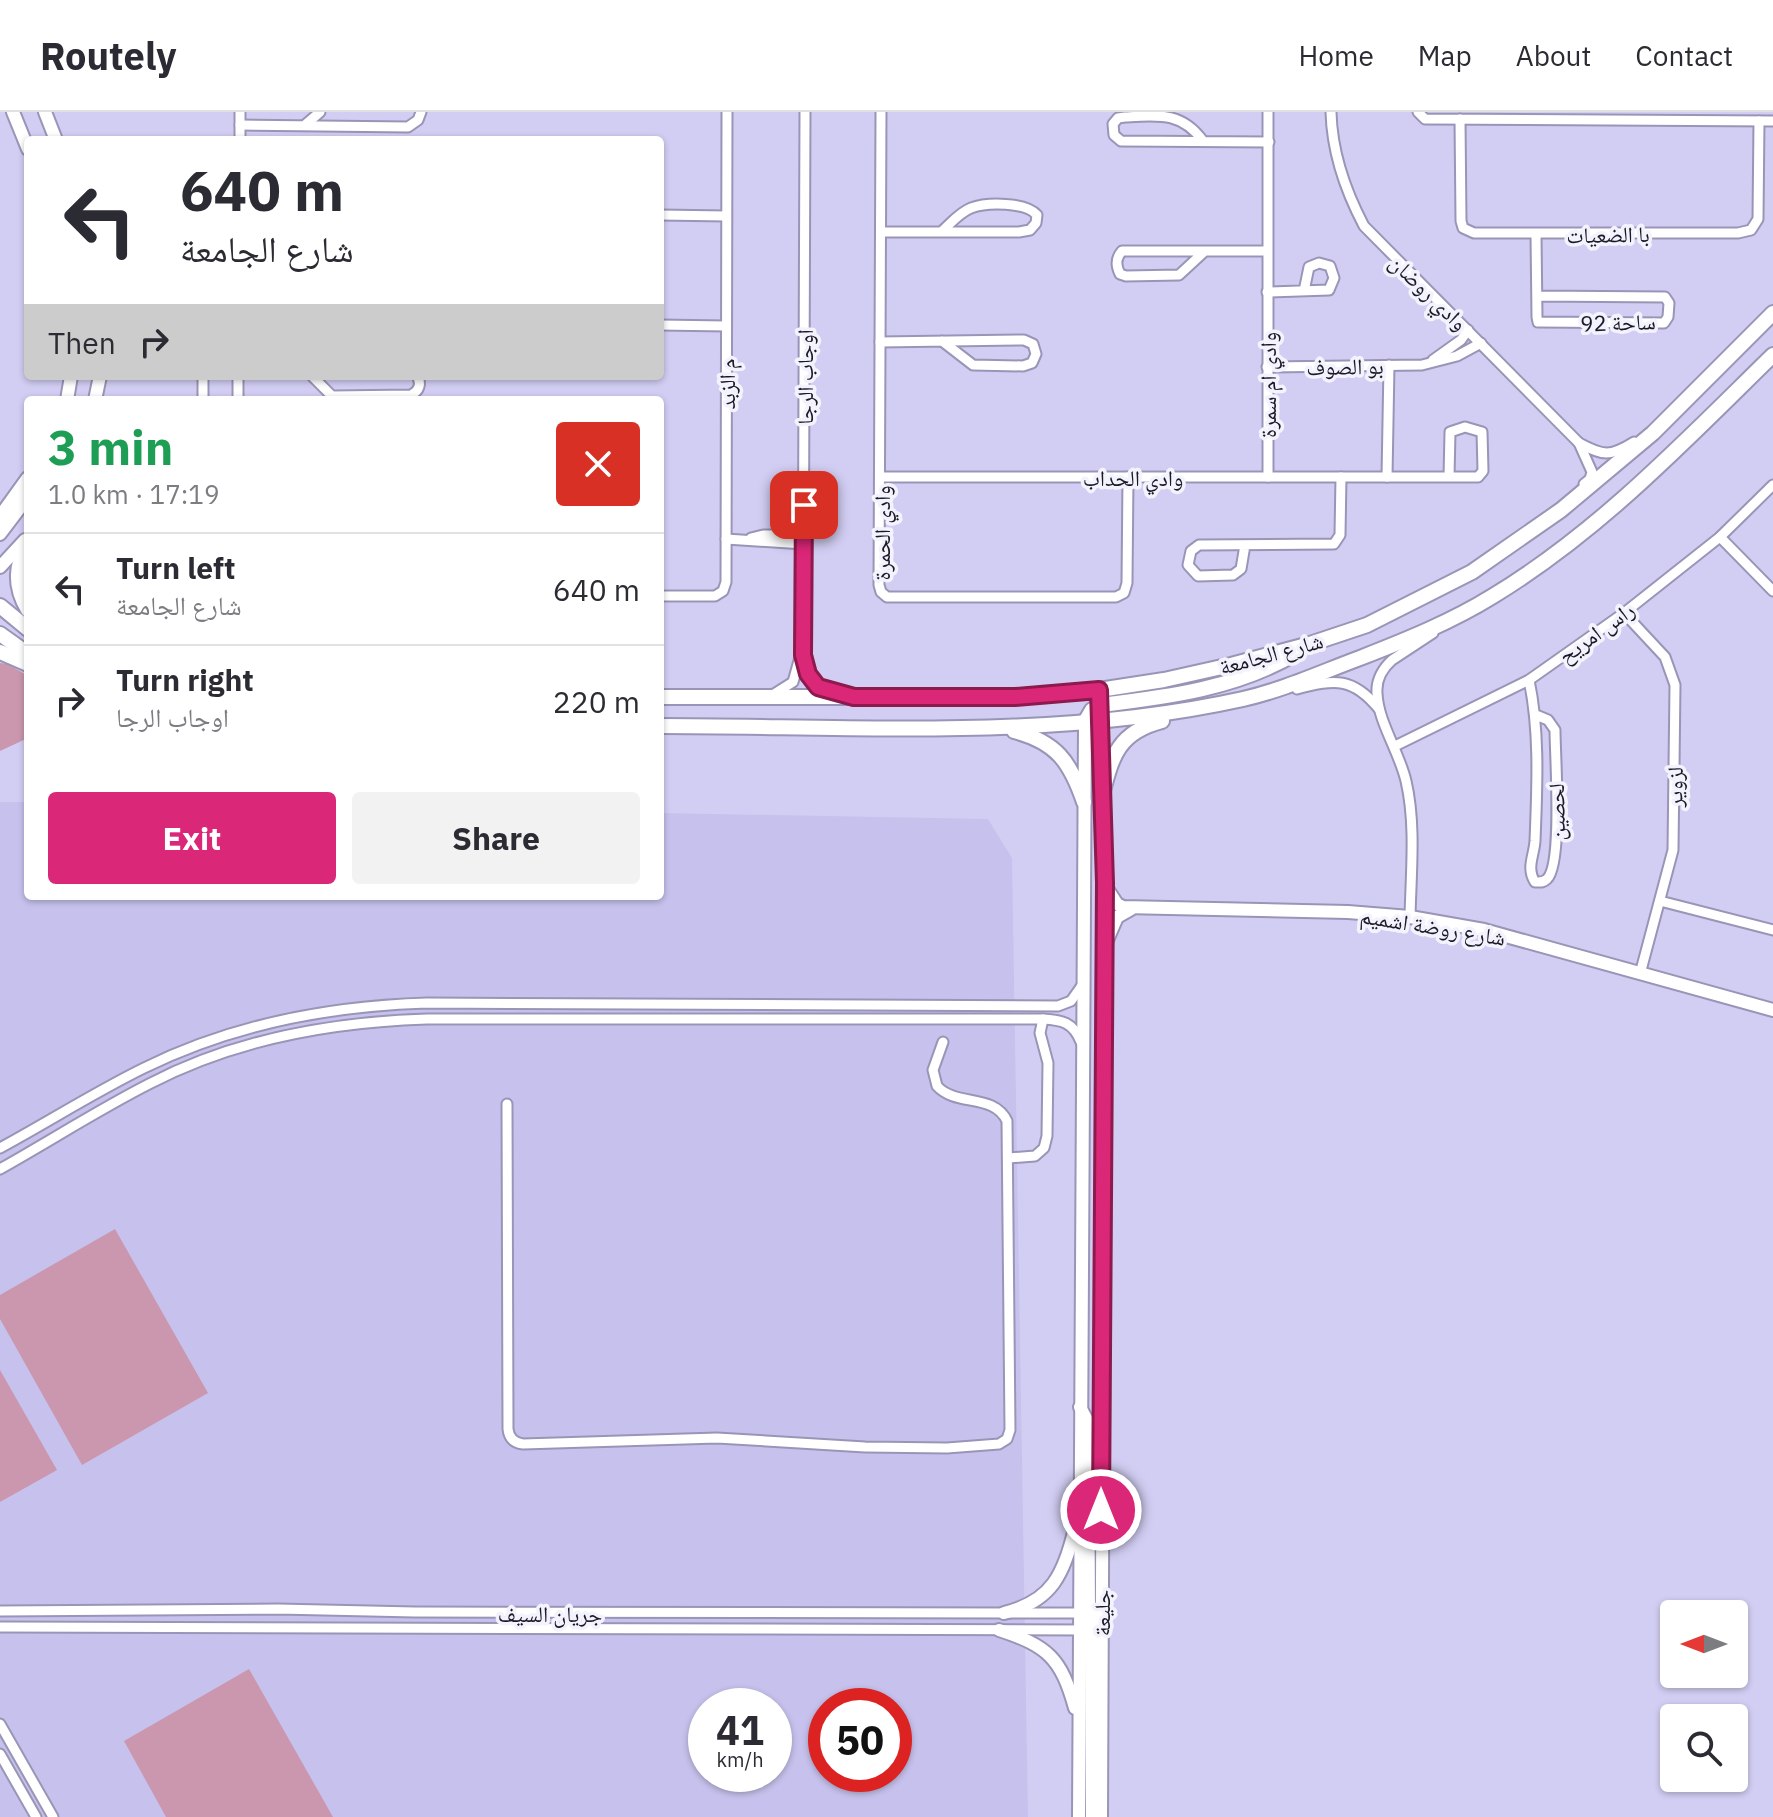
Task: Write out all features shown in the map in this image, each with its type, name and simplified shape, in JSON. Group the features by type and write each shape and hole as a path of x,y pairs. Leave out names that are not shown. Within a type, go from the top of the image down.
{"main road":[{"path":"13,112 24,139"},
{"path":"45,112 54,136"},
{"name":"شارع الجامعة","path":"664,697 1100,697 1310,644 1367,625 1460,578 1527,536 1561,510 1653,433 1773,313"},
{"name":"شارع الجامعة","path":"664,726 1002,727 1181,712 1247,698 1408,639 1506,588 1650,477 1773,357"},
{"path":"0,518 24,485"},
{"path":"0,534 24,502"},
{"path":"0,567 24,544"},
{"path":"24,551 18,567 17,583 24,600"},
{"path":"0,606 24,626"},
{"path":"0,634 24,651"},
{"path":"0,652 24,662"},
{"path":"1085,722 1100,697"},
{"name":"جليعة","path":"1100,697 1105,883 1090,1629 1101,1817"},
{"path":"1102,795 1109,765 1126,737 1140,728 1174,718 1181,712"},
{"name":"جليعة","path":"1085,722 1079,1514 1090,1613"},
{"path":"1002,727 1051,746 1069,766 1084,802"},
{"path":"1105,883 1117,904 1133,908"},
{"path":"1104,951 1117,917 1133,908"},
{"name":"شارع روضة اشميم","path":"1133,908 1348,912 1410,917 1484,930 1773,1010"},
{"path":"1079,1407 1088,1422 1092,1817"},
{"path":"1004,1613 1021,1609 1048,1592 1063,1568 1079,1514"},
{"name":"جليعة","path":"1079,1817 1079,1723 1090,1629"},
{"path":"999,1630 1031,1641 1048,1652 1067,1684 1079,1723"}],"street":[{"path":"240,112 240,136"},
{"path":"302,126 320,112"},
{"path":"240,125 408,127 418,120 421,112"},
{"name":"م الزبد","path":"664,596 715,596 726,582 727,112"},
{"name":"اوجاب الرجا","path":"805,112 803,662 811,680 826,690 854,697"},
{"name":"وادي الحمرة","path":"881,112 881,592 887,597 1116,597 1124,593 1127,583 1128,477"},
{"name":"وادي ام سمرة","path":"1268,112 1268,477"},
{"name":"وادي روضان","path":"1331,112 1339,167 1349,197 1364,226 1579,443 1592,472 1590,479 1561,510"},
{"path":"1418,112 1425,119 1773,121"},
{"path":"1203,141 1183,119 1171,115 1118,118 1113,124 1114,135 1121,141 1269,142"},
{"name":"با الضعيات","path":"1460,119 1463,228 1474,233 1536,235 1738,233 1751,230 1758,219 1759,121"},
{"path":"881,232 941,232 1030,230 1036,223 1037,215 1031,208 1018,205 973,207 941,232"},
{"path":"664,215 726,216"},
{"name":"ساحة 92","path":"1536,235 1537,317 1538,322 1664,323 1668,317 1669,303 1665,297 1537,296"},
{"path":"1205,251 1179,275 1126,276 1120,274 1117,268 1117,258 1122,251 1205,251 1267,251"},
{"path":"1267,292 1304,291"},
{"path":"664,326 726,326"},
{"path":"1422,365 1445,353 1468,330"},
{"path":"880,342 942,341 1024,340 1033,344 1036,354 1032,363 1023,366 973,365 942,341"},
{"name":"بو الصوف","path":"1267,367 1422,365 1457,356 1481,343"},
{"path":"1387,477 1389,365"},
{"path":"316,380 332,396 404,396 419,389 419,380"},
{"name":"وادي الحداب","path":"880,477 1449,477 1481,475 1482,432 1465,427 1450,432 1449,477"},
{"path":"1579,443 1599,453 1612,454 1653,433"},
{"path":"1245,545 1241,569 1233,575 1198,576 1188,565 1189,555 1199,545 1337,542 1340,535 1341,477"},
{"name":"راس امريح","path":"1395,746 1529,680 1624,613 1720,537 1773,485"},
{"path":"1720,537 1773,591"},
{"path":"726,539 748,539 765,544 804,539"},
{"name":"لزوير","path":"1624,613 1665,657 1675,685 1673,850 1640,974"},
{"path":"1410,917 1410,805 1405,777 1380,709 1377,684 1386,665 1443,623"},
{"name":"اوجاب الرجا","path":"750,697 776,694 793,682 802,641"},
{"name":"لحصين","path":"1529,680 1536,715 1535,845 1530,868 1535,882 1543,882 1549,878 1557,851 1555,730 1548,720 1536,715"},
{"path":"1247,698 1345,682 1360,689 1380,709"},
{"path":"1660,901 1773,930"},
{"path":"0,1148 163,1060 246,1029 337,1008 427,1003 1068,1004 1083,984"},
{"path":"1027,1005 1030,1012 1027,1019"},
{"path":"0,1169 169,1074 250,1044 339,1024 427,1019 1043,1019 1071,1025 1082,1046"},
{"path":"1008,1158 1035,1156 1046,1142 1048,1063 1040,1033 1043,1019"},
{"path":"507,1104 508,1429 510,1437 519,1444 717,1438 947,1448 1005,1442 1010,1430 1007,1126 1002,1112 993,1105 945,1094 937,1086 933,1070 943,1042"},
{"path":"278,1609 270,1620 278,1629"},
{"name":"جريان السيف","path":"0,1611 278,1609 1090,1613"},
{"path":"415,1612 411,1619 415,1630"},
{"name":"جريان السيف","path":"0,1627 1090,1629"},
{"path":"0,1724 53,1817"},
{"path":"15,1750 1,1756 36,1817"}],"shaded area":[{"path":"0,663 24,674 24,740 0,751"},
{"path":"0,802 24,802 24,900 664,900 664,813 988,819 1012,858 1028,1817 0,1817"},
{"path":"115,1229 208,1393 82,1465 0,1319 0,1295"},
{"path":"0,1370 57,1470 0,1502"},
{"path":"249,1669 333,1817 166,1817 124,1741"}],"route":[{"path":"804,505 803,655 805,668 818,687 854,697 1015,697 1099,690 1105,883 1101,1510"}]}
